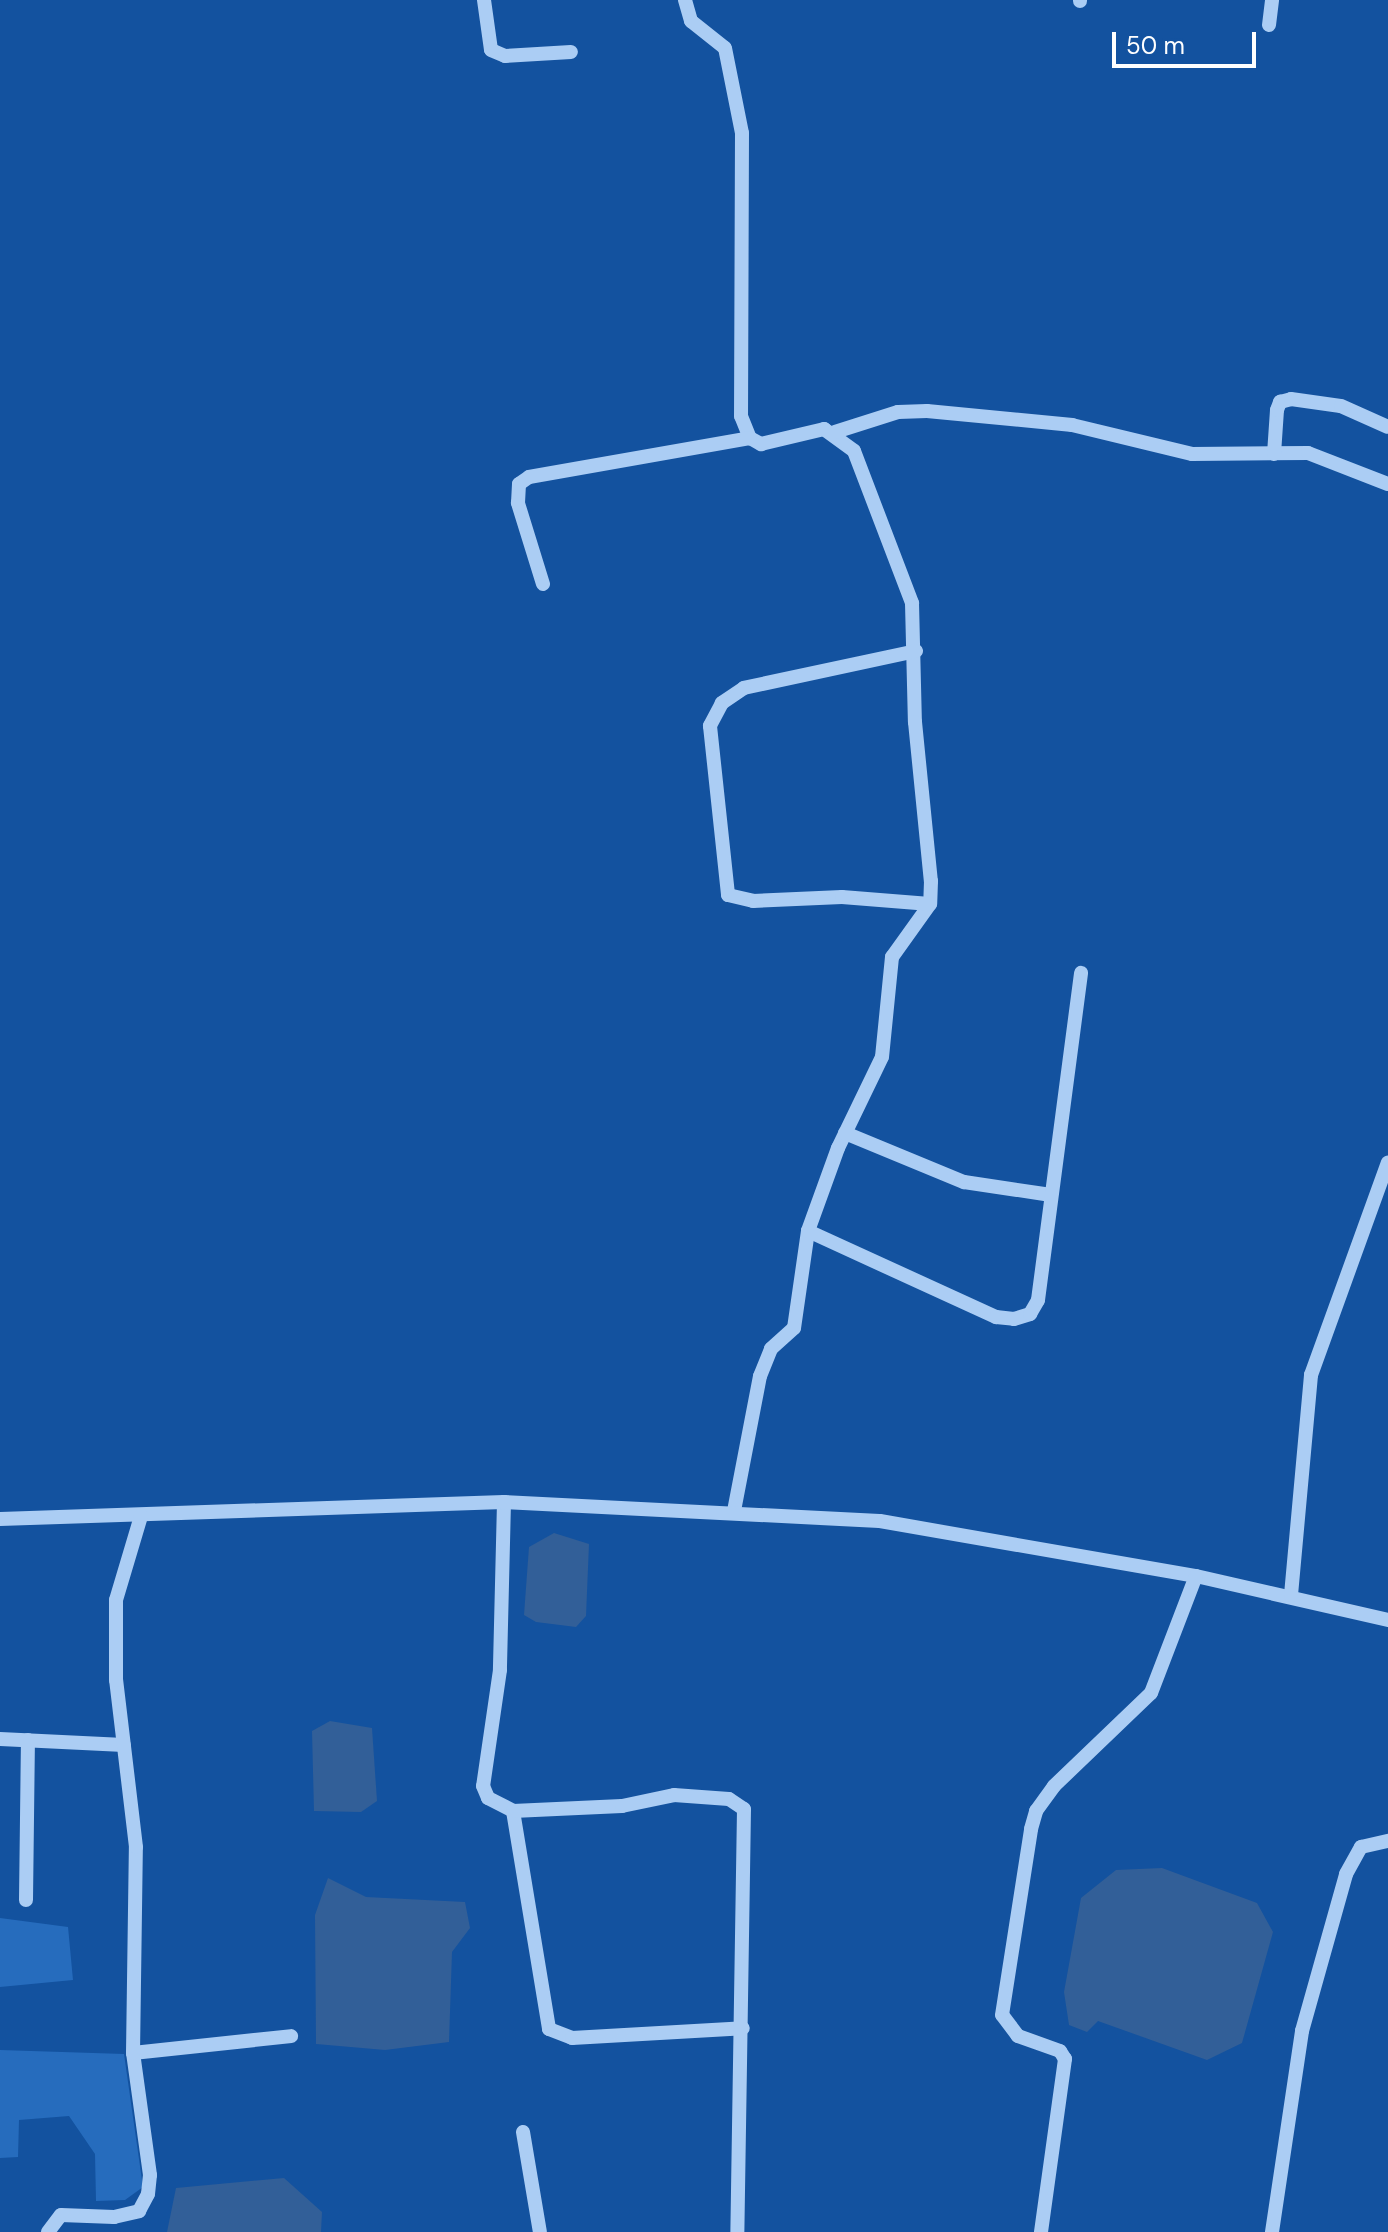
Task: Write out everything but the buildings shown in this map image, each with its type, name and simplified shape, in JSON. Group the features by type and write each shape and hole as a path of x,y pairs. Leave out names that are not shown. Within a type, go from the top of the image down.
{"street":[{"path":"484,0 491,50 505,56 571,52"},
{"path":"685,0 691,21 725,48 742,133 738,402 750,438"},
{"path":"1269,25 1272,0"},
{"path":"1274,454 1277,410 1280,402 1291,399 1341,406 1388,427"},
{"path":"543,584 518,503 519,484 529,477 750,438 771,446 800,431 835,432 911,410 1072,425 1192,454 1326,457 1388,484"},
{"path":"734,1511 764,1363 794,1328 808,1231 845,1133 882,1057 892,957 930,904 915,722 916,651 905,583 854,451 835,432"},
{"path":"916,651 744,688 722,703 710,726 728,895 753,901 842,897 930,904"},
{"path":"808,1231 996,1317 1014,1319 1030,1314 1038,1300 1081,973"},
{"path":"845,1133 964,1182 1051,1195"},
{"path":"1291,1595 1311,1375 1388,1162"},
{"path":"0,1519 504,1502 734,1511 880,1521 1196,1576 1291,1595 1388,1620"},
{"path":"504,1502 500,1670 482,1774 488,1798 513,1811 622,1806 652,1796 739,1803 745,1823 737,2232"},
{"path":"48,2232 61,2215 114,2217 139,2211 148,2194 150,2175 133,2053 136,1847 116,1680 116,1600 141,1516"},
{"path":"1041,2232 1065,2059 1060,2051 1018,2036 1002,2015 1031,1829 1036,1811 1054,1786 1151,1693 1196,1576"},
{"path":"0,1739 124,1745"},
{"path":"26,1900 28,1740"},
{"path":"513,1811 549,2029 572,2038 743,2028"},
{"path":"1272,2232 1302,2031 1346,1874 1361,1847 1388,1841"},
{"path":"133,2053 291,2036"},
{"path":"523,2132 540,2232"}],"shaded area":[{"path":"554,1533 589,1544 586,1616 576,1627 536,1622 524,1615 529,1547"},
{"path":"330,1721 372,1728 377,1801 361,1812 314,1811 312,1731"},
{"path":"1162,1868 1257,1903 1273,1932 1242,2043 1207,2060 1098,2021 1087,2032 1069,2025 1064,1992 1081,1898 1116,1870"},
{"path":"328,1878 366,1897 465,1902 470,1928 452,1952 449,2042 385,2050 316,2044 315,1915"},
{"path":"0,1918 68,1927 73,1980 0,1987"},
{"path":"0,2050 124,2054 143,2187 125,2200 96,2201 95,2154 69,2116 19,2120 18,2157 0,2158"},
{"path":"284,2178 322,2212 321,2232 167,2232 176,2188"}]}
